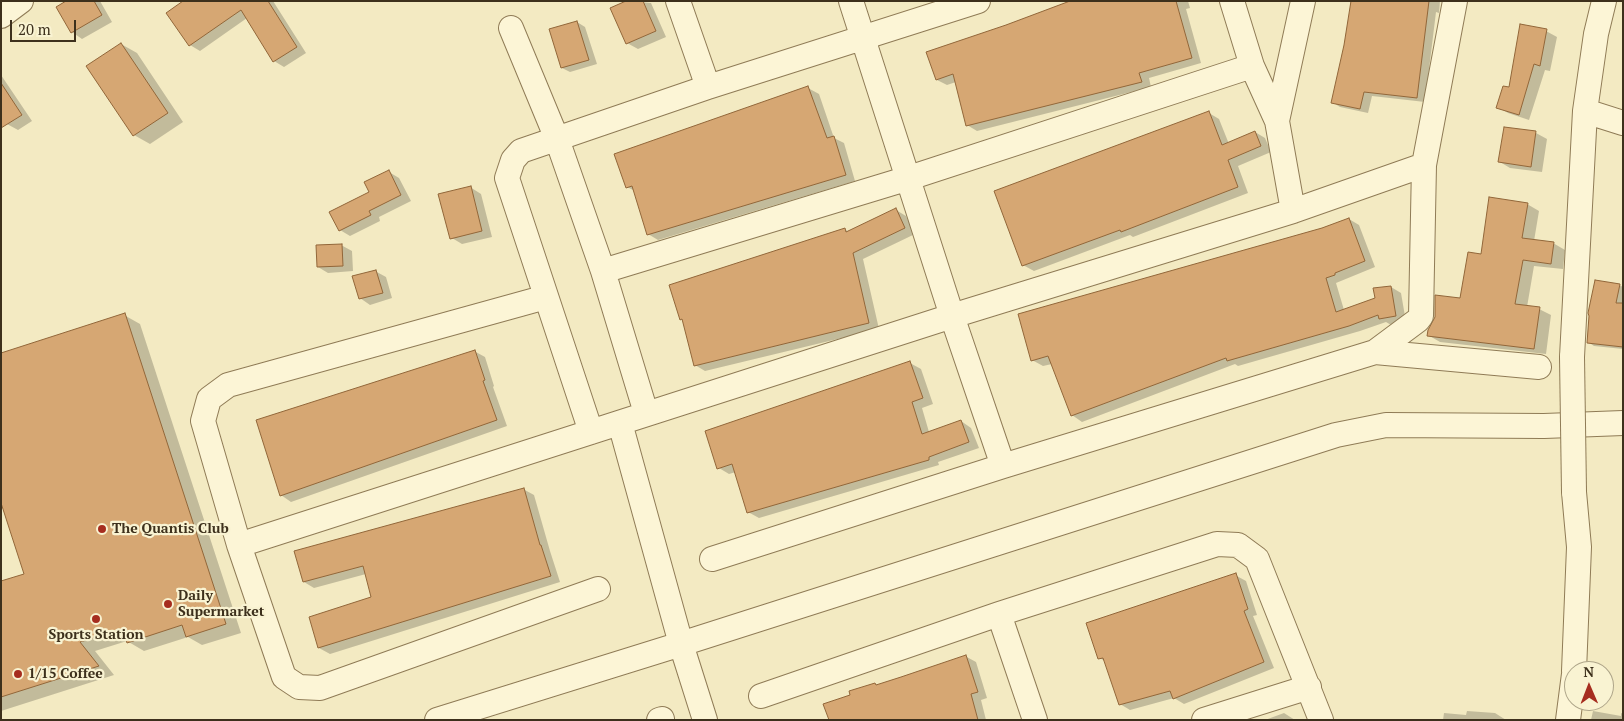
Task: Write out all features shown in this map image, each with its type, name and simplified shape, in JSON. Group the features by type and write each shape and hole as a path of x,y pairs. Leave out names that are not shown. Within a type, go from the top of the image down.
{"street":[{"path":"1,16 20,1"},
{"path":"678,1 708,87"},
{"path":"851,1 952,316 1003,466"},
{"path":"591,432 507,178 513,160 521,151 708,87 978,1"},
{"path":"1232,1 1252,66 1277,121 1293,211"},
{"path":"1277,121 1303,1"},
{"path":"712,559 1003,466 1375,352 1421,316 1424,165 1455,1"},
{"path":"1574,661 1579,547 1574,492 1572,357 1585,111 1596,34 1604,1"},
{"path":"511,28 557,139 603,271 646,413"},
{"path":"603,271 909,178 1252,66"},
{"path":"1585,111 1623,123"},
{"path":"239,545 952,316 1293,211 1424,165"},
{"path":"546,297 228,385 210,399 203,421 239,545 284,677 299,686 320,688 598,589"},
{"path":"1375,352 1539,367"},
{"path":"620,423 681,644 705,720"},
{"path":"437,720 1336,435 1386,425 1544,426 1623,423"},
{"path":"761,696 999,614 1217,544 1238,545 1257,559 1321,720"},
{"path":"999,614 1035,720"},
{"path":"1204,720 1308,687"}],"building":[{"path":"66,1 94,1 102,15 71,33 56,7"},
{"path":"183,1 268,1 297,47 273,62 241,10 189,46 166,13"},
{"path":"626,1 643,1 656,31 626,44 610,8"},
{"path":"1070,1 1176,1 1192,58 1139,73 1142,82 966,126 953,74 936,80 926,52"},
{"path":"1351,1 1429,1 1417,98 1364,92 1360,109 1331,103 1344,45"},
{"path":"577,21 589,60 561,68 549,29"},
{"path":"1520,24 1547,29 1540,66 1534,64 1519,115 1496,108 1503,86 1509,87"},
{"path":"121,43 168,113 133,136 86,66"},
{"path":"1,83 22,115 1,128"},
{"path":"808,86 827,138 834,136 846,175 647,235 632,186 626,188 614,154"},
{"path":"1209,111 1222,145 1255,131 1261,146 1228,160 1238,187 1121,232 1120,230 1022,266 994,191"},
{"path":"1504,127 1536,131 1531,167 1498,162"},
{"path":"389,170 401,195 369,211 371,215 339,231 329,212 369,192 364,182"},
{"path":"471,186 482,231 450,239 438,194"},
{"path":"1489,197 1528,203 1522,238 1554,242 1551,264 1523,260 1515,304 1540,307 1534,349 1427,336 1435,317 1435,295 1460,298 1468,252 1481,254"},
{"path":"896,208 905,228 853,253 869,323 694,366 682,319 680,320 669,285 845,228 846,232"},
{"path":"1349,218 1365,261 1326,278 1336,312 1375,298 1373,288 1391,286 1396,316 1379,319 1378,315 1349,326 1227,361 1226,358 1071,416 1048,356 1031,361 1018,314 1322,228"},
{"path":"342,244 343,266 317,267 316,245"},
{"path":"376,270 383,293 359,299 352,276"},
{"path":"1595,280 1620,284 1616,303 1623,303 1623,347 1587,343 1588,313"},
{"name":"The Quantis Club","path":"125,313 226,624 186,637 182,625 127,643 122,629 80,642 99,666 1,697 1,581 24,574 1,503 1,353"},
{"path":"475,350 485,380 483,381 497,420 280,496 256,420"},
{"path":"910,361 923,398 912,402 922,434 961,420 969,442 929,457 929,460 747,513 732,464 717,469 705,431"},
{"path":"524,488 551,576 318,648 309,617 371,597 363,566 303,582 294,551"},
{"path":"1236,573 1248,609 1244,611 1264,662 1173,699 1170,691 1119,705 1103,658 1098,659 1086,623"},
{"path":"966,655 978,692 971,694 978,720 829,720 823,704 850,695 849,691 875,683 876,685"}],"place":[{"name":"The Quantis Club","path":"102,529"},
{"name":"Daily Supermarket","path":"168,604"},
{"name":"Sports Station","path":"96,619"},
{"name":"1/15 Coffee","path":"18,674"}]}
